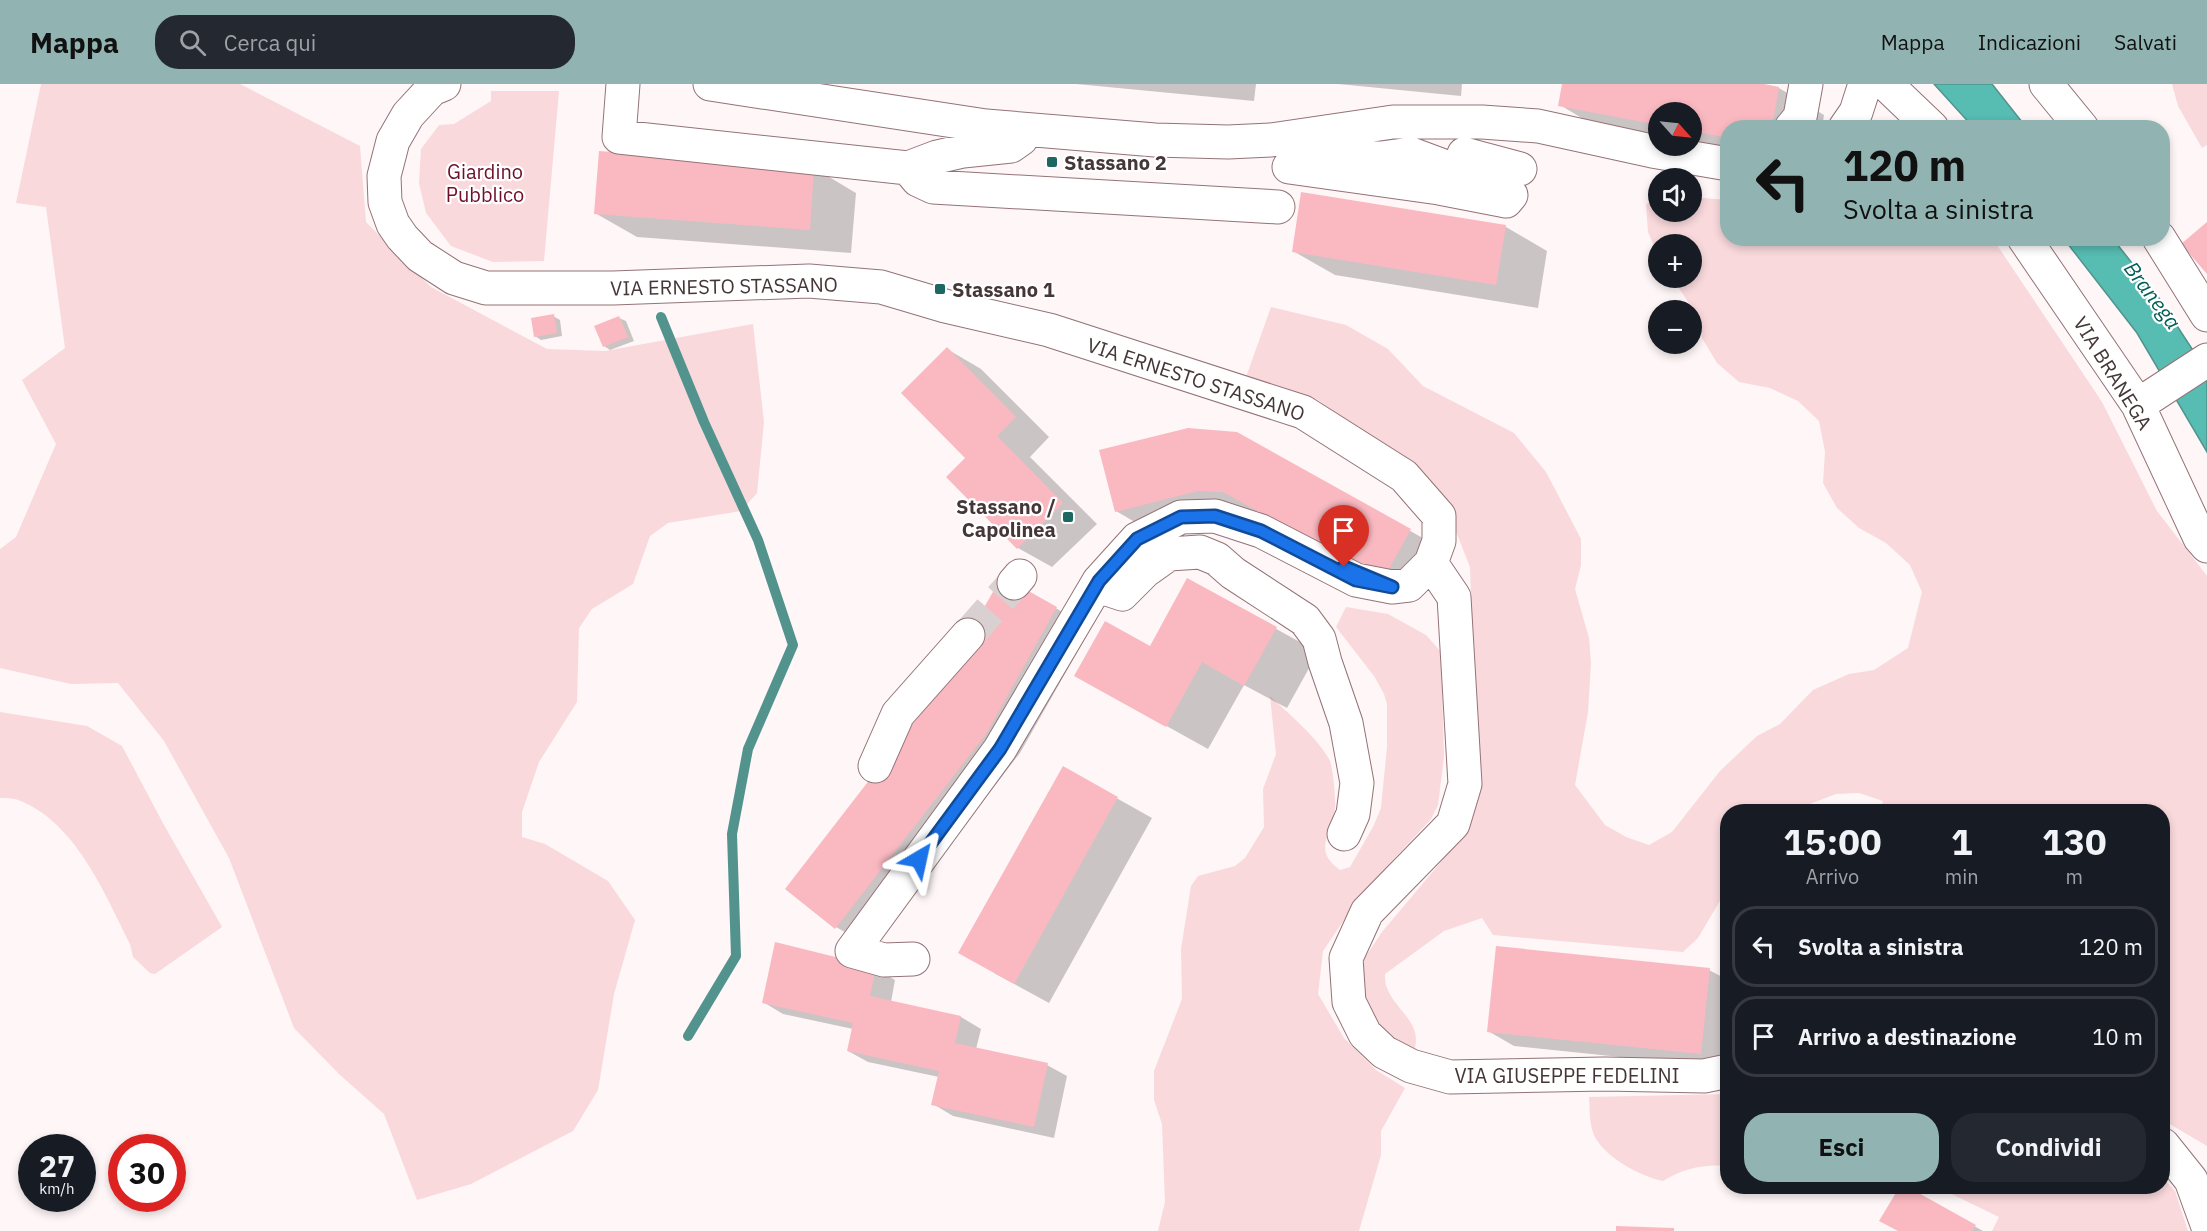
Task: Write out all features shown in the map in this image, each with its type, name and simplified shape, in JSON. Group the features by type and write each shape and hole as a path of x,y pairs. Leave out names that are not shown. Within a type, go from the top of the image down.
{"street":[{"path":"623,84 619,137 908,168 937,157 963,151 1011,146 1021,139 1024,129"},
{"path":"710,84 986,126 1155,140 1228,142 1271,140 1393,122 1482,122 1538,126 1652,152 1720,163"},
{"path":"1798,120 1806,84"},
{"path":"1850,120 1856,112 1864,84"},
{"path":"1886,84 1924,120"},
{"path":"2046,84 2075,120"},
{"name":"VIA ERNESTO STASSANO","path":"432,86 408,115 393,141 384,176 385,202 393,224 402,237 420,255 454,278 486,288 613,288 809,281 881,287 945,306 1049,330 1304,412 1404,476 1439,516 1439,542 1431,563 1409,585 1392,587"},
{"path":"1271,140 1309,152 1381,158 1411,154 1458,153 1520,169"},
{"path":"1702,143 1720,146"},
{"path":"1289,167 1439,188 1506,201 1510,195 1505,189 1411,154"},
{"path":"908,168 918,180 933,187 1278,207"},
{"name":"VIA BRANEGA","path":"2030,246 2148,399 2200,538 2207,546"},
{"path":"2164,246 2207,315"},
{"path":"2148,399 2207,360"},
{"path":"1159,507 1209,497 1279,530 1344,567 1392,587"},
{"path":"913,959 884,960 852,951 1000,749 1099,581 1137,539 1181,517 1215,516 1261,531 1356,580 1392,587"},
{"path":"1099,581 1110,590 1122,594 1145,571 1169,554 1200,552 1217,559 1233,573 1305,620 1319,639 1335,688 1346,723 1357,783 1353,814 1344,834"},
{"name":"VIA GIUSEPPE FEDELINI","path":"1431,563 1454,597 1466,784 1454,824 1367,912 1346,958 1349,1002 1365,1034 1384,1052 1411,1066 1450,1077 1605,1074 1704,1076 1720,1073"},
{"path":"875,766 898,714 968,635"},
{"path":"2170,1153 2191,1180 2207,1224"}],"green space":[{"path":"41,84 240,84 360,146 366,222 431,287 547,349 605,351 753,324 764,422 757,493 741,511 668,523 650,536 633,584 592,609 579,628 577,702 539,762 522,812 522,837 545,844 608,881 635,920 614,994 598,1090 573,1131 471,1184 417,1200 384,1114 339,1074 294,1028 229,858 164,741 118,683 71,684 0,668 0,549 16,537 56,444 22,380 65,348 46,207 16,203"},
{"path":"2172,84 2207,84 2207,145 2202,148 2178,106"},
{"name":"Giardino Pubblico","path":"491,91 559,91 544,261 493,262 451,246 426,213 419,183 421,149 439,125 454,124 491,101"},
{"path":"1702,198 1720,199 1720,246 1998,246 2102,402 2157,511 2207,576 2207,1146 2170,1124 2170,804 1882,804 1883,801 1859,793 1836,794 1810,804 1720,804 1720,901 1698,938 1683,952 1493,935 1482,918 1444,931 1385,974 1386,985 1391,997 1413,1026 1416,1043 1413,1054 1383,1037 1360,990 1364,959 1382,932 1462,837 1474,813 1478,787 1470,567 1441,494 1393,453 1318,400 1246,377 1271,307 1346,325 1388,349 1423,386 1514,433 1546,472 1581,539 1581,565 1575,589 1589,638 1591,663 1588,712 1575,785 1605,825 1626,837 1649,845 1672,832 1720,771 1757,736 1780,724 1813,690 1849,674 1874,670 1908,648 1922,592 1910,565 1886,543 1859,528 1837,508 1823,483 1825,452 1819,421 1798,401 1770,388 1739,382 1717,363 1702,338 1702,300 1687,300 1679,288 1702,288 1702,234 1649,234 1646,204 1648,203 1648,222 1702,222"},
{"path":"1346,607 1388,614 1426,635 1441,652 1444,757 1438,805 1431,819 1348,914 1323,951 1318,994 1344,1038 1376,1070 1405,1088 1381,1131 1381,1155 1359,1231 1158,1231 1165,1202 1162,1124 1154,1100 1154,1071 1182,999 1181,949 1191,886 1198,876 1235,866 1245,858 1264,827 1263,789 1276,754 1270,696 1311,736 1330,761 1335,808 1325,848 1331,863 1340,870 1350,867 1381,808 1387,747 1387,704 1374,676 1336,627"},
{"path":"0,712 87,726 122,746 222,927 155,974 150,973 133,957 130,944 99,882 72,842 56,824 38,810 16,799 0,798"},
{"path":"1720,1094 1720,1166 1702,1166 1686,1170 1663,1181 1634,1170 1614,1158 1594,1135 1590,1121 1589,1097"},
{"path":"2170,1186 2175,1191 2188,1231 1992,1231 1999,1217 1951,1194 2170,1194"}],"water":[{"path":"1934,84 1992,84 2020,120 1967,120"},
{"name":"Branega","path":"2069,246 2119,246 2155,292 2207,372 2207,452 2137,333"}],"building":[{"path":"1562,84 1764,84 1779,87 1773,120 1720,120 1720,136 1702,133 1702,102 1648,102 1648,123 1558,106"},
{"path":"599,151 814,167 810,230 594,214"},
{"path":"1301,192 1506,225 1496,285 1292,252"},
{"path":"2207,222 2207,274 2181,244"},
{"path":"554,314 557,333 534,337 531,318"},
{"path":"619,316 628,337 603,347 594,326"},
{"path":"947,347 1016,417 997,436 1063,503 1017,549 946,477 965,458 901,393"},
{"path":"1188,428 1237,432 1411,529 1383,580 1223,492 1198,491 1115,512 1099,450"},
{"path":"1002,576 1057,607 986,734 835,929 785,889 932,699"},
{"path":"1187,578 1277,627 1244,686 1202,662 1166,727 1074,676 1105,621 1150,646"},
{"path":"1063,766 1118,797 1014,984 958,953"},
{"path":"775,942 876,967 870,996 961,1016 955,1043 1048,1063 1034,1127 931,1105 939,1071 847,1051 853,1023 762,1003"},
{"path":"1496,946 1710,968 1701,1054 1487,1032"},
{"path":"1895,1194 1920,1194 1976,1225 1972,1231 1898,1231 1879,1221"},
{"path":"1616,1226 1674,1228 1674,1231 1616,1231"}],"waterway":[{"path":"661,317 704,422 758,540 793,645 748,749 732,834 736,956 688,1036"}],"tunnel":[{"path":"968,635 1014,583"}],"place":[{"name":"Stassano 2","path":"1052,162"},
{"name":"Stassano 1","path":"940,289"},
{"name":"Stassano / Capolinea","path":"1068,517"}],"route":[{"path":"919,859 1000,749 1099,581 1137,539 1181,517 1215,516 1261,531 1356,580 1392,587 1344,567"}]}
